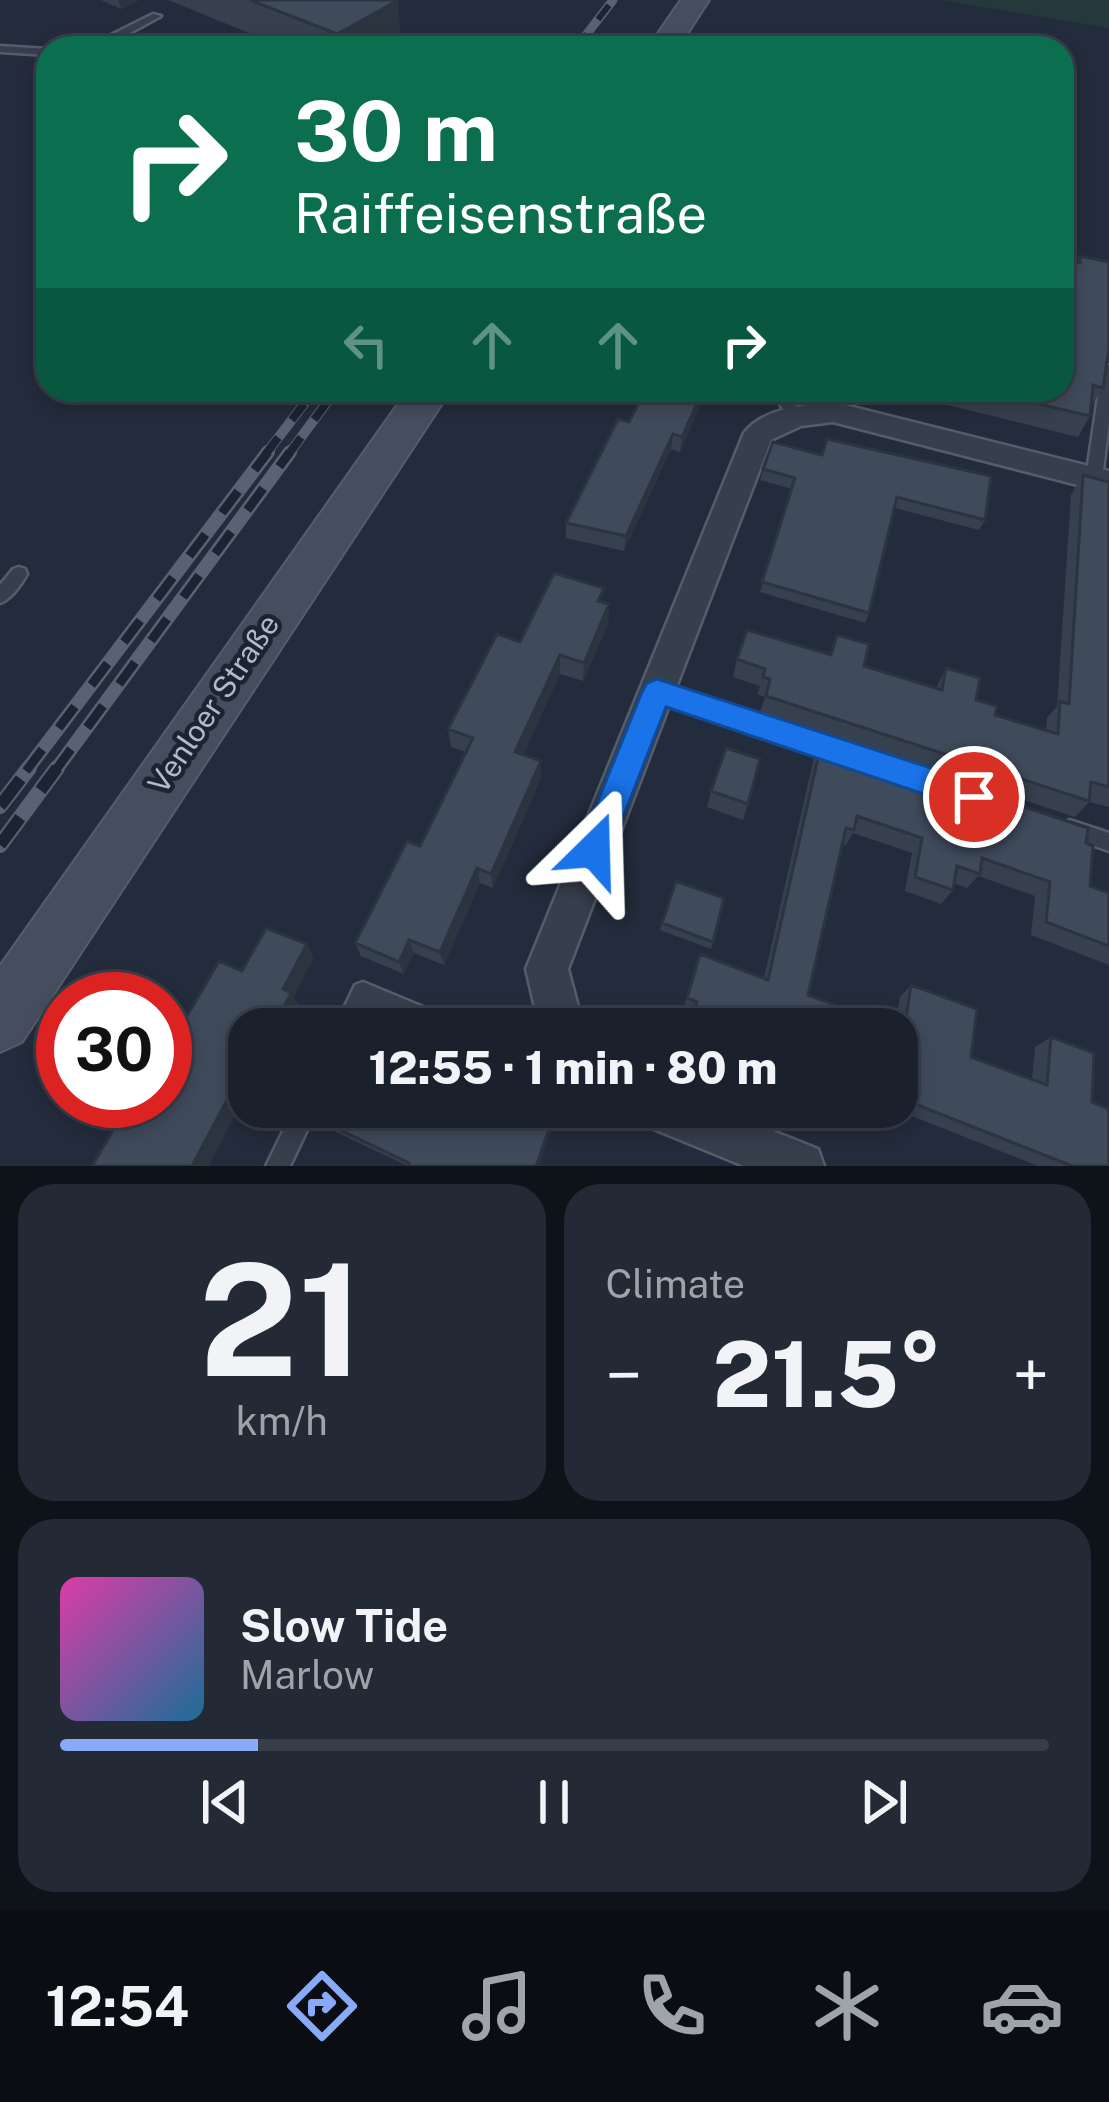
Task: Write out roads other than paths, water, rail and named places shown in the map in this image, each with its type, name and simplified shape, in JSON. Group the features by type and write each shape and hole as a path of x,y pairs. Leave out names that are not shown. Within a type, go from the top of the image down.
{"street":[{"path":"671,36 694,0"},
{"name":"Venloer Straße","path":"0,1020 422,402"},
{"path":"557,1008 547,969 759,434 787,403 1101,480"},
{"path":"707,1128 801,1166"}],"lane":[{"path":"117,36 156,16"},
{"path":"0,49 36,51"},
{"path":"1101,480 1109,370"},
{"path":"0,596 20,574"},
{"path":"657,692 860,759"},
{"path":"1041,819 1109,842"},
{"path":"355,1008 363,992 400,1008"},
{"path":"278,1166 297,1128"}],"railway":[{"path":"585,36 613,0"},
{"path":"288,455 327,402"},
{"path":"265,455 304,404"},
{"path":"26,771 268,452"},
{"path":"55,771 290,452"},
{"path":"0,806 29,768"},
{"path":"0,845 57,768"}]}
